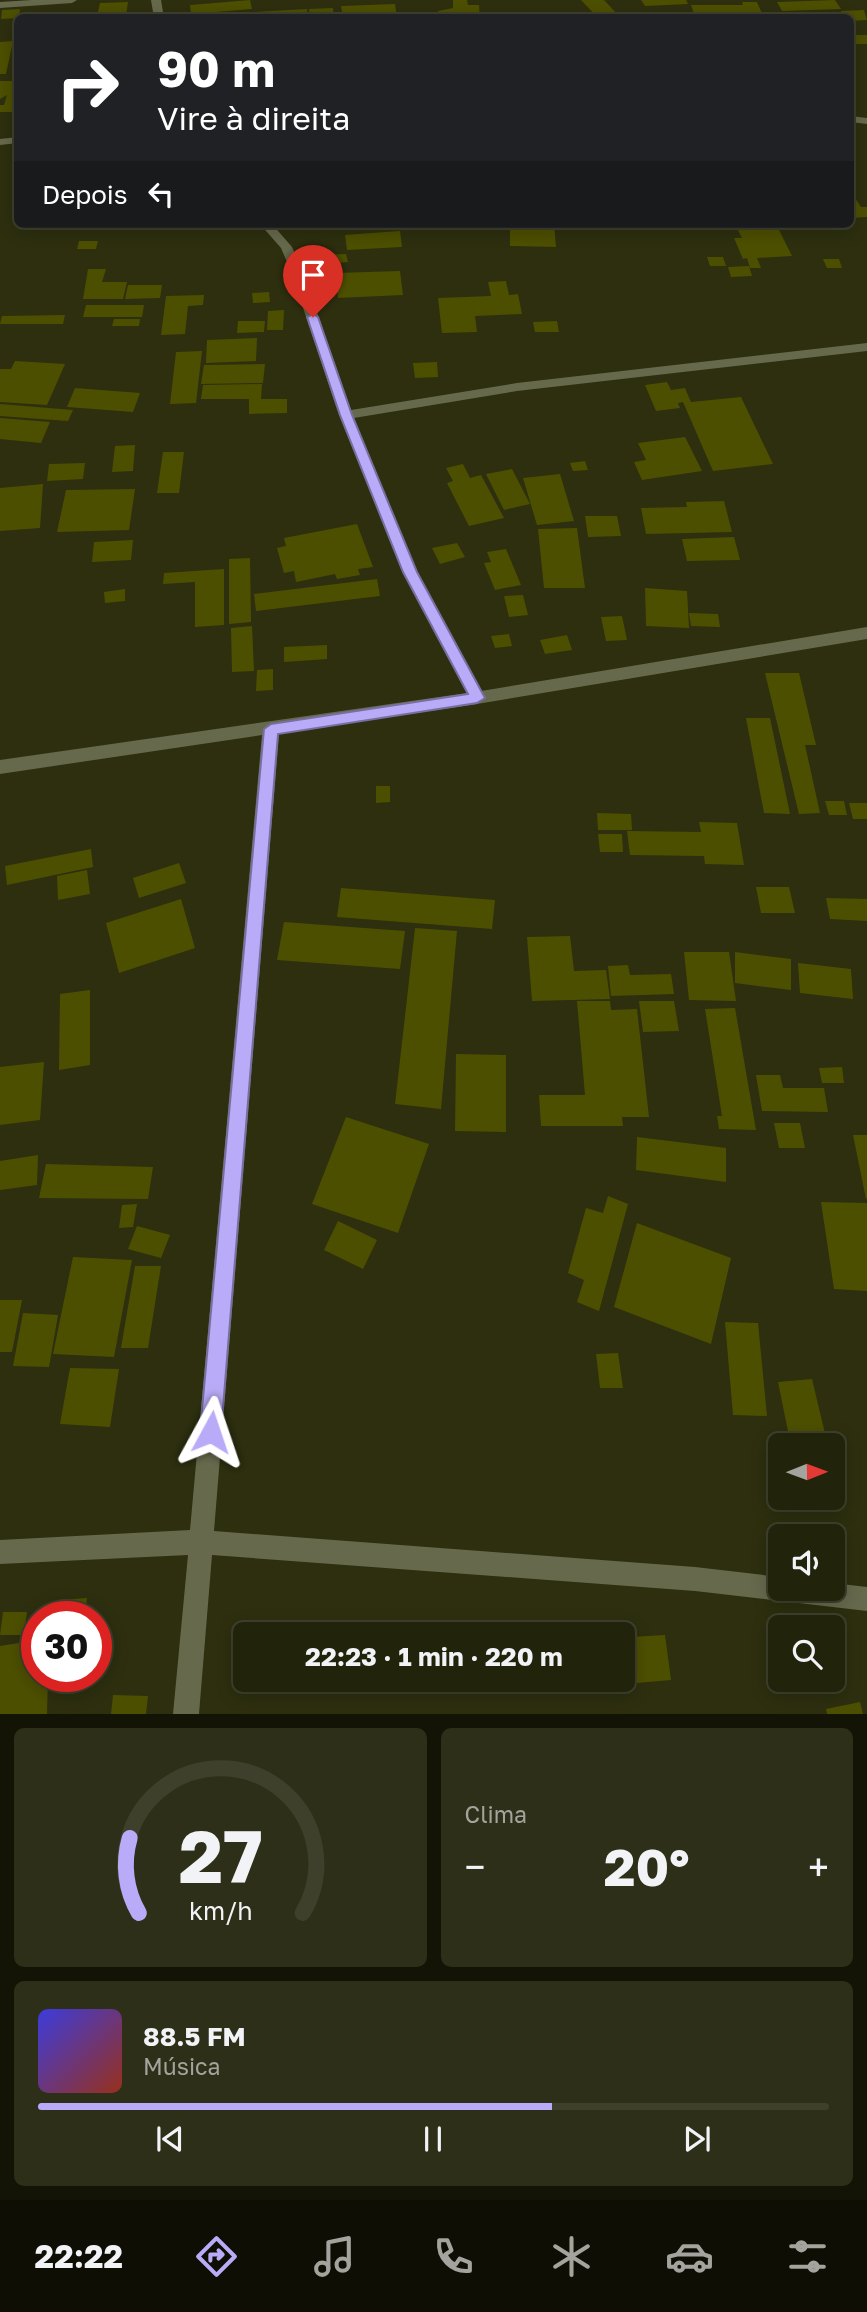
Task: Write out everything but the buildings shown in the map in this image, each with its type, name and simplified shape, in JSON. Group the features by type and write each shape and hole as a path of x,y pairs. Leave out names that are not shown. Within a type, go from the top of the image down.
{"street":[{"path":"0,5 72,0"},
{"path":"269,228 286,247 296,269 346,415 410,572 477,698"},
{"path":"346,415 517,387 867,347"},
{"path":"0,767 477,698 867,633"},
{"path":"186,1713 271,729"},
{"path":"0,1552 201,1542 695,1579 768,1587"},
{"path":"845,1596 867,1599"}],"route":[{"path":"211,1432 271,729 477,698 410,572 346,415 313,317"}]}
